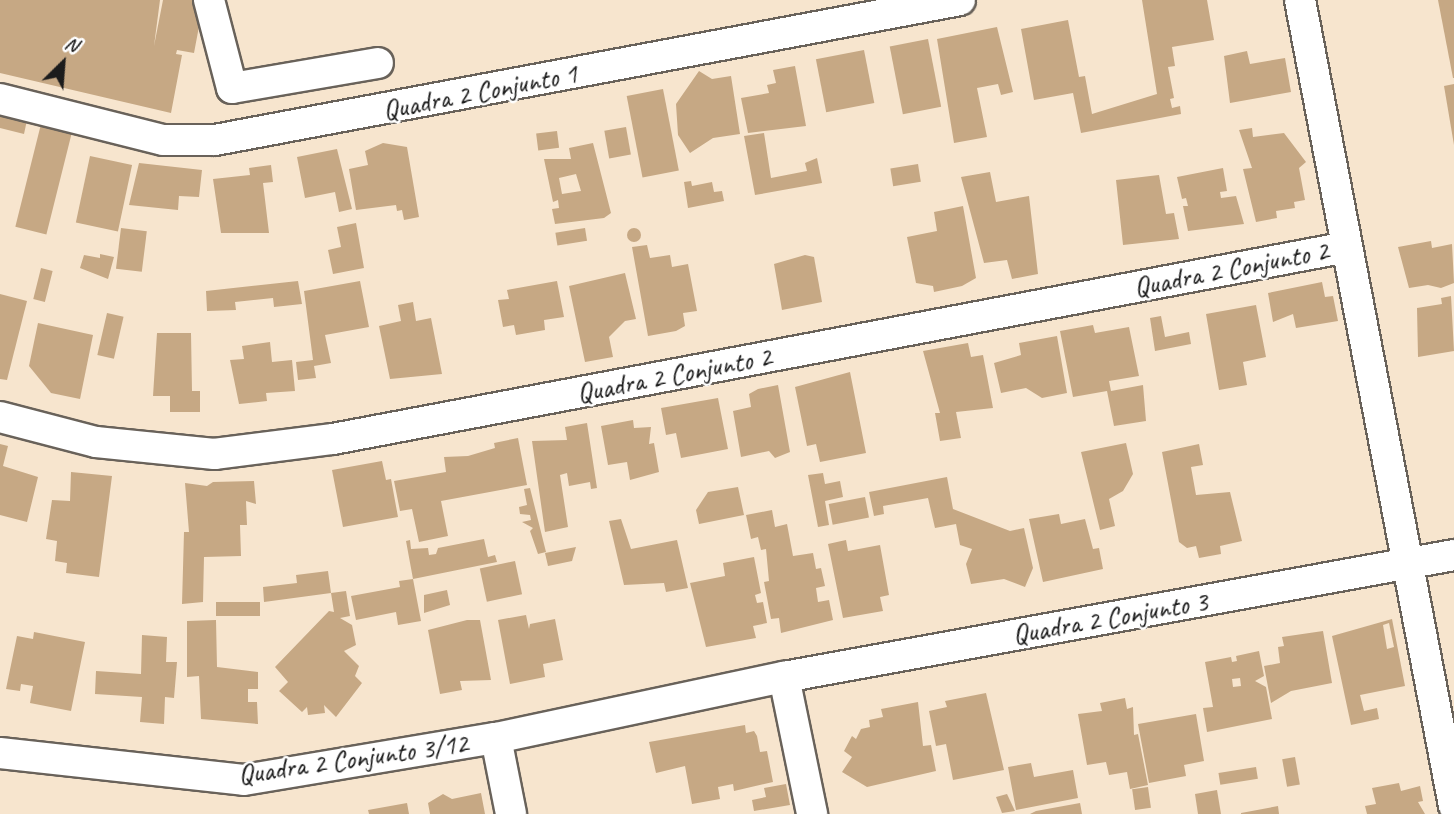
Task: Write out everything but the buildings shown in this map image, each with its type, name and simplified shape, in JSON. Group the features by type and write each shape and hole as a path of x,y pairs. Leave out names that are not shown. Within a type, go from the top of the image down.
{"street":[{"path":"209,0 232,88 378,63"},
{"name":"Quadra 2 Conjunto 1","path":"0,99 163,140 215,141 960,0"},
{"path":"1300,0 1454,806"},
{"name":"Quadra 2 Conjunto 2","path":"0,417 96,442 214,454 333,439 1347,247"},
{"name":"Quadra 2 Conjunto 3","path":"496,738 784,677 1454,555"},
{"path":"784,677 812,814"},
{"path":"496,738 511,814"},
{"name":"Quadra 2 Conjunto 3/12","path":"0,753 244,780 496,738"}]}
